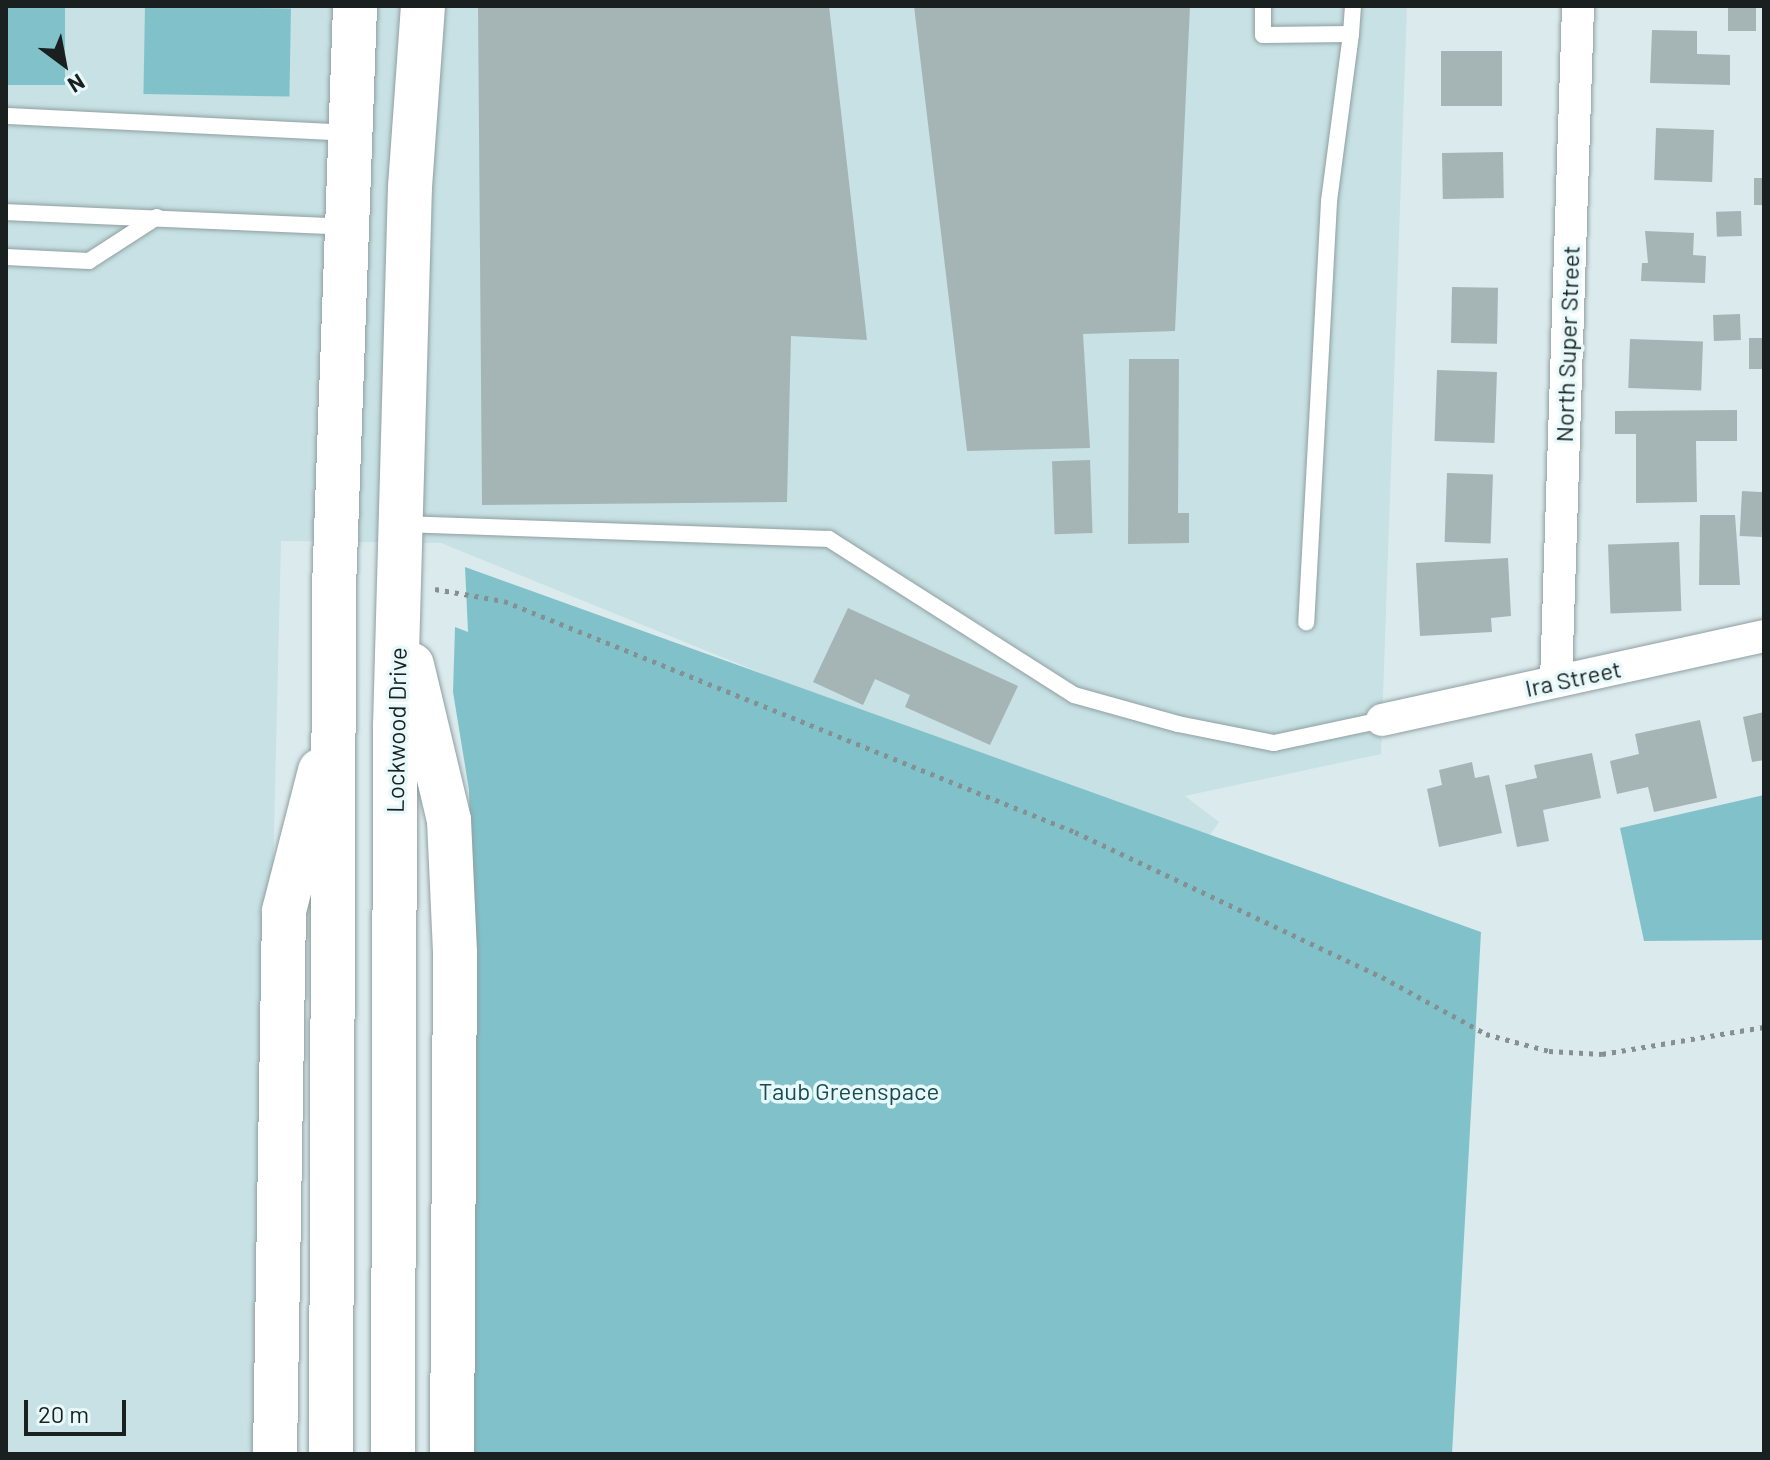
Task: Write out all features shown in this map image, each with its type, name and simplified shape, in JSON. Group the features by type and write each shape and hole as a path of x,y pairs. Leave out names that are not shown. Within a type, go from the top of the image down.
{"main road":[{"path":"331,1454 336,522 355,6"},
{"name":"Lockwood Drive","path":"393,1454 401,524 410,187 423,6"},
{"path":"350,181 410,187"},
{"path":"336,522 401,524"},
{"path":"400,588 415,682 449,820 455,954 452,1454"},
{"path":"275,1454 284,911 303,825 334,727"}],"street":[{"name":"North Super Street","path":"1556,681 1578,6"},
{"name":"Ira Street","path":"1382,720 1764,636"}],"lane":[{"path":"1263,6 1263,35 1351,34"},
{"path":"1306,622 1329,202 1353,6"},
{"path":"6,116 351,133"},
{"path":"6,212 348,227"},
{"path":"6,257 89,261 157,217"},
{"path":"401,524 829,539 1074,695 1178,724 1274,743 1382,720"}],"path":[{"path":"400,588 504,601 1060,826 1382,977 1486,1034 1549,1051 1602,1054 1764,1027"}],"shaded area":[{"path":"6,6 1407,6 1381,754 1185,796 1219,822 1199,851 441,543 281,541 259,1454 6,1454"}],"green space":[{"path":"6,6 65,6 65,85 6,85"},
{"path":"145,6 291,9 289,97 143,94"},
{"name":"Taub Greenspace","path":"465,567 1481,932 1452,1454 472,1454 476,1137 469,790 453,692 455,627 468,632"},
{"path":"1764,795 1764,940 1644,941 1620,828"}],"building":[{"path":"478,6 829,6 867,340 791,336 787,502 482,505"},
{"path":"914,6 1190,6 1175,331 1083,334 1090,448 967,451"},
{"path":"1728,6 1756,6 1756,31 1728,31"},
{"path":"1652,30 1697,31 1697,54 1730,55 1730,85 1650,83"},
{"path":"1441,51 1502,51 1502,106 1441,106"},
{"path":"1656,128 1714,130 1712,182 1654,180"},
{"path":"1503,152 1504,198 1443,199 1442,153"},
{"path":"1754,178 1764,178 1764,205 1754,205"},
{"path":"1741,211 1742,236 1717,237 1716,212"},
{"path":"1645,231 1694,233 1693,255 1706,256 1705,283 1641,281 1642,263 1648,263"},
{"path":"1452,287 1498,288 1497,344 1451,343"},
{"path":"1740,314 1741,340 1714,341 1713,315"},
{"path":"1749,338 1764,338 1764,369 1749,369"},
{"path":"1630,339 1703,342 1701,391 1628,388"},
{"path":"1129,359 1179,359 1178,513 1189,513 1189,543 1128,544"},
{"path":"1437,370 1497,372 1494,443 1435,441"},
{"path":"1737,410 1737,441 1696,441 1697,502 1636,503 1636,434 1615,434 1615,411"},
{"path":"1090,460 1093,533 1055,534 1052,461"},
{"path":"1447,473 1493,475 1491,544 1445,542"},
{"path":"1742,491 1764,492 1762,537 1740,536"},
{"path":"1700,515 1735,515 1740,585 1699,585"},
{"path":"1679,542 1681,611 1610,613 1608,544"},
{"path":"1508,558 1511,616 1491,618 1492,632 1420,636 1416,563"},
{"path":"848,608 1018,686 990,745 905,707 910,695 875,679 863,705 813,682"},
{"path":"1764,712 1764,760 1752,762 1743,717"},
{"path":"1700,720 1717,798 1654,812 1648,787 1617,794 1610,761 1639,754 1635,734"},
{"path":"1592,753 1601,798 1543,810 1549,841 1517,847 1505,785 1537,778 1534,765"},
{"path":"1472,762 1475,778 1489,775 1502,833 1439,847 1427,789 1442,785 1439,770"}]}
